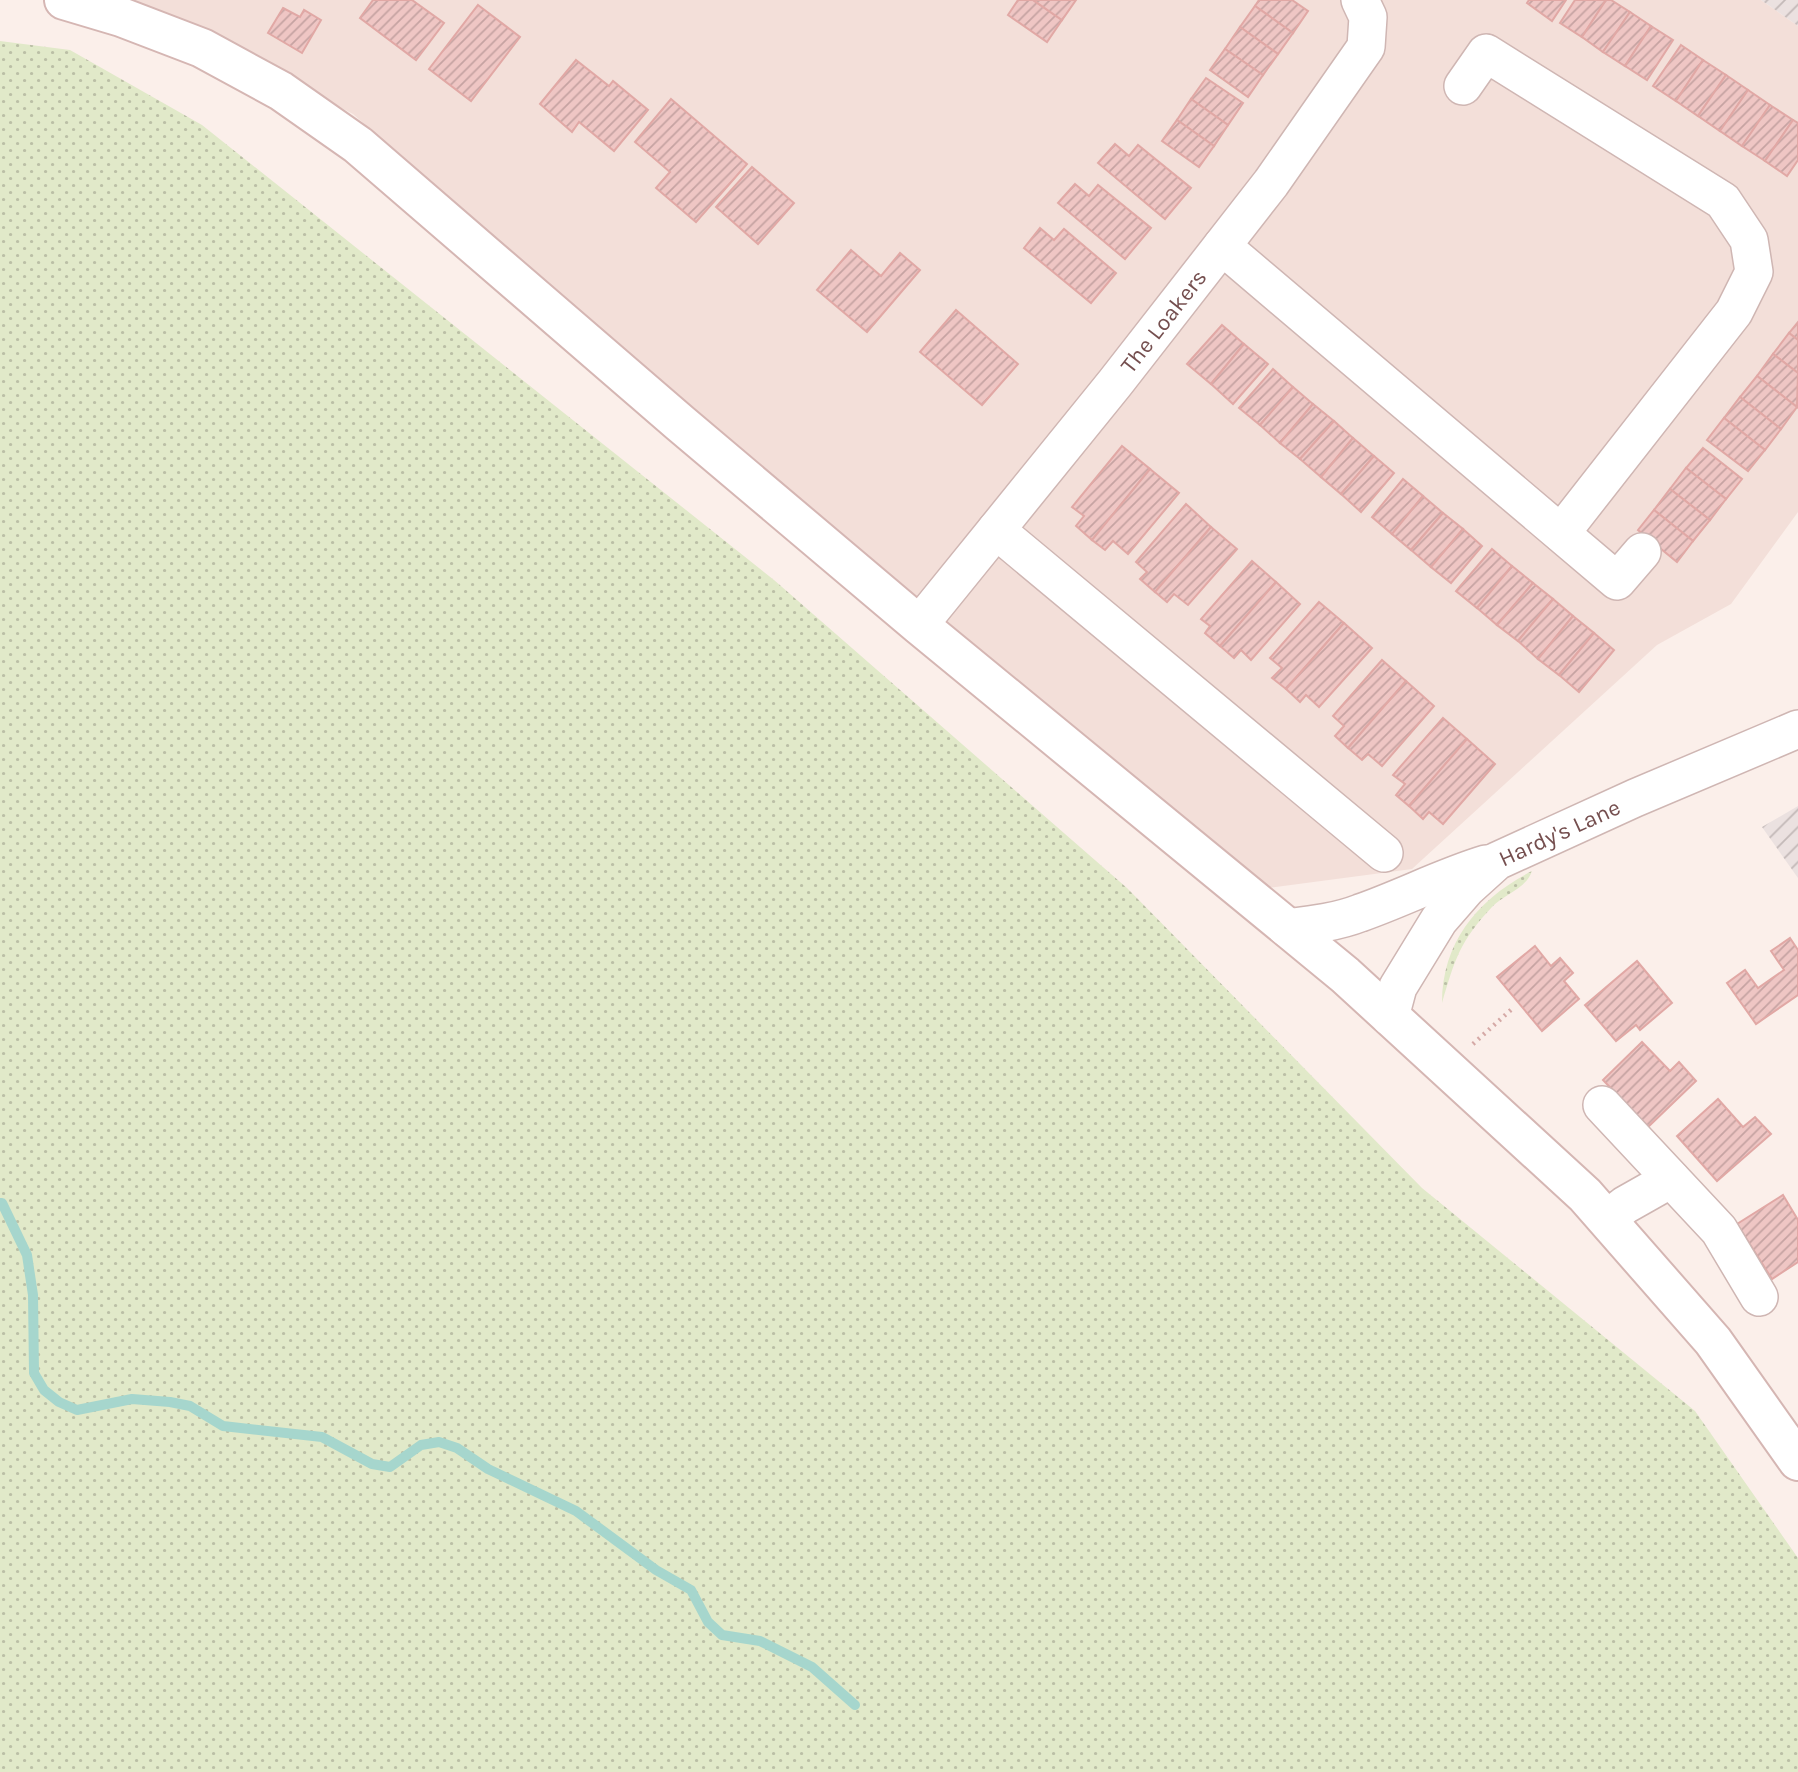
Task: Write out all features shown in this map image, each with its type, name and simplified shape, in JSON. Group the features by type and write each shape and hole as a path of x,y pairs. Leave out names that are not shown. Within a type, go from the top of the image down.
{"main road":[{"path":"64,0 121,16 202,48 281,91 358,145 669,414 919,625 1345,975 1585,1195 1713,1341 1798,1461"}],"street":[{"name":"The Loakers","path":"919,625 1115,383 1271,183 1366,47 1368,17 1360,0"},
{"path":"1464,86 1486,53 1723,201 1749,240 1754,272 1734,312 1561,533"},
{"path":"1222,246 1617,581 1642,552"},
{"path":"996,530 1384,853"},
{"name":"Hardy's Lane","path":"1390,1017 1398,987 1439,920 1466,889 1497,861 1635,798 1798,729"},
{"path":"1287,928 1359,914 1461,872 1497,861"},
{"path":"1602,1105 1719,1230 1759,1297"},
{"path":"1606,1219 1671,1179"}],"path":[{"path":"1446,1068 1513,1008"}],"shaded area":[{"path":"117,0 1761,0 1798,26 1798,512 1731,604 1657,645 1412,869 1261,889 758,470 353,114 158,12"},
{"path":"1761,0 1798,0 1798,26"},
{"path":"1798,806 1798,878 1762,827"}],"green space":[{"path":"0,41 70,50 202,125 774,580 1127,888 1422,1188 1695,1411 1798,1558 1798,1772 0,1772"},
{"path":"1532,871 1520,887 1497,902 1473,930 1455,962 1442,1003 1449,960 1467,924 1496,894"}],"building":[{"path":"373,0 412,0 444,23 416,60 360,18"},
{"path":"1018,0 1033,0 1062,20 1047,42 1008,15"},
{"path":"1033,0 1076,0 1062,20"},
{"path":"1259,0 1292,0 1308,11 1293,33 1255,6"},
{"path":"1529,0 1566,0 1552,21 1527,3"},
{"path":"1575,0 1606,0 1582,37 1560,23"},
{"path":"1606,0 1611,0 1630,12 1603,52 1582,37"},
{"path":"478,5 520,37 471,101 429,69"},
{"path":"1255,6 1293,33 1278,54 1240,27"},
{"path":"283,8 300,17 304,10 321,20 302,53 268,33"},
{"path":"1630,12 1651,26 1625,66 1603,52"},
{"path":"1651,26 1673,40 1647,80 1625,66"},
{"path":"1240,27 1278,54 1263,75 1225,49"},
{"path":"1681,45 1703,60 1676,101 1653,86"},
{"path":"1225,49 1263,75 1248,97 1210,70"},
{"path":"576,60 609,86 613,81 648,110 614,151 579,122 572,132 540,104"},
{"path":"1703,60 1726,75 1698,116 1676,101"},
{"path":"1726,75 1748,90 1720,131 1698,116"},
{"path":"1206,78 1243,103 1228,125 1191,99"},
{"path":"1748,90 1770,105 1742,146 1720,131"},
{"path":"671,99 747,164 696,222 656,188 670,172 635,142"},
{"path":"1191,99 1228,125 1214,146 1177,120"},
{"path":"1770,105 1793,120 1765,161 1742,146"},
{"path":"1177,120 1214,146 1199,167 1162,141"},
{"path":"1793,120 1798,123 1798,160 1787,176 1765,161"},
{"path":"1115,144 1129,156 1138,145 1191,188 1165,219 1098,163"},
{"path":"752,167 794,203 758,244 716,207"},
{"path":"1075,184 1089,196 1098,185 1151,228 1125,259 1058,203"},
{"path":"1040,228 1054,240 1064,229 1116,273 1091,303 1024,248"},
{"path":"851,250 881,276 900,253 920,270 867,332 817,290"},
{"path":"956,310 1018,364 982,405 920,352"},
{"path":"1798,322 1798,340 1789,333"},
{"path":"1222,325 1244,344 1211,384 1187,364"},
{"path":"1789,333 1798,340 1798,373 1773,354"},
{"path":"1244,344 1268,364 1233,404 1211,384"},
{"path":"1773,354 1798,373 1797,407 1757,376"},
{"path":"1273,369 1293,387 1260,425 1239,408"},
{"path":"1757,376 1797,407 1781,429 1740,397"},
{"path":"1293,387 1313,404 1280,443 1260,425"},
{"path":"1740,397 1781,429 1765,450 1724,418"},
{"path":"1313,404 1334,421 1300,459 1280,443"},
{"path":"1724,418 1765,450 1748,471 1707,440"},
{"path":"1334,421 1353,438 1321,477 1300,459"},
{"path":"1353,438 1374,456 1341,494 1321,477"},
{"path":"1122,446 1150,469 1092,540 1076,526 1084,516 1072,507"},
{"path":"1703,448 1742,479 1726,499 1686,468"},
{"path":"1374,456 1394,473 1361,512 1341,494"},
{"path":"1686,468 1726,499 1710,520 1670,489"},
{"path":"1150,469 1179,493 1128,554 1113,541 1105,550 1092,540"},
{"path":"1403,479 1423,496 1392,534 1372,517"},
{"path":"1670,489 1710,520 1693,541 1654,510"},
{"path":"1423,496 1443,513 1411,550 1392,534"},
{"path":"1186,504 1211,527 1155,592 1140,579 1147,572 1136,562"},
{"path":"1654,510 1693,541 1677,562 1638,530"},
{"path":"1443,513 1463,529 1431,567 1411,550"},
{"path":"1211,527 1237,549 1188,605 1174,594 1167,602 1155,592"},
{"path":"1463,529 1482,546 1451,583 1431,567"},
{"path":"1492,549 1512,566 1477,608 1456,591"},
{"path":"1252,561 1276,582 1220,646 1205,633 1210,626 1201,619"},
{"path":"1512,566 1533,583 1497,625 1477,608"},
{"path":"1276,582 1300,604 1251,660 1241,650 1234,658 1220,646"},
{"path":"1533,583 1553,599 1518,641 1497,625"},
{"path":"1553,599 1573,616 1538,659 1518,641"},
{"path":"1319,602 1344,623 1286,689 1272,678 1282,668 1270,658"},
{"path":"1573,616 1594,633 1559,675 1538,659"},
{"path":"1344,623 1372,648 1319,707 1306,695 1300,702 1286,689"},
{"path":"1594,633 1614,650 1579,692 1559,675"},
{"path":"1382,660 1406,681 1348,748 1335,736 1344,726 1333,716"},
{"path":"1406,681 1434,706 1382,766 1368,754 1362,760 1348,748"},
{"path":"1443,718 1467,739 1409,806 1396,795 1405,784 1393,775"},
{"path":"1467,739 1495,764 1443,824 1429,812 1423,819 1409,806"},
{"path":"1790,938 1798,950 1798,995 1756,1024 1727,983 1745,970 1758,988 1784,970 1771,951"},
{"path":"1535,946 1551,966 1560,958 1573,973 1564,981 1579,999 1542,1031 1497,977"},
{"path":"1637,961 1672,1003 1640,1030 1636,1025 1616,1041 1585,1005"},
{"path":"1642,1042 1670,1071 1679,1062 1696,1081 1648,1127 1603,1080"},
{"path":"1718,1099 1743,1127 1755,1117 1771,1134 1717,1181 1677,1136"},
{"path":"1783,1195 1798,1220 1798,1262 1772,1279 1737,1224"}],"waterway":[{"path":"0,1203 27,1255 33,1295 34,1373 44,1390 59,1402 77,1410 132,1399 170,1402 190,1406 223,1426 322,1437 372,1464 390,1467 421,1445 439,1442 457,1448 488,1469 576,1511 656,1570 691,1590 708,1622 722,1635 760,1641 812,1667 855,1705"}]}
